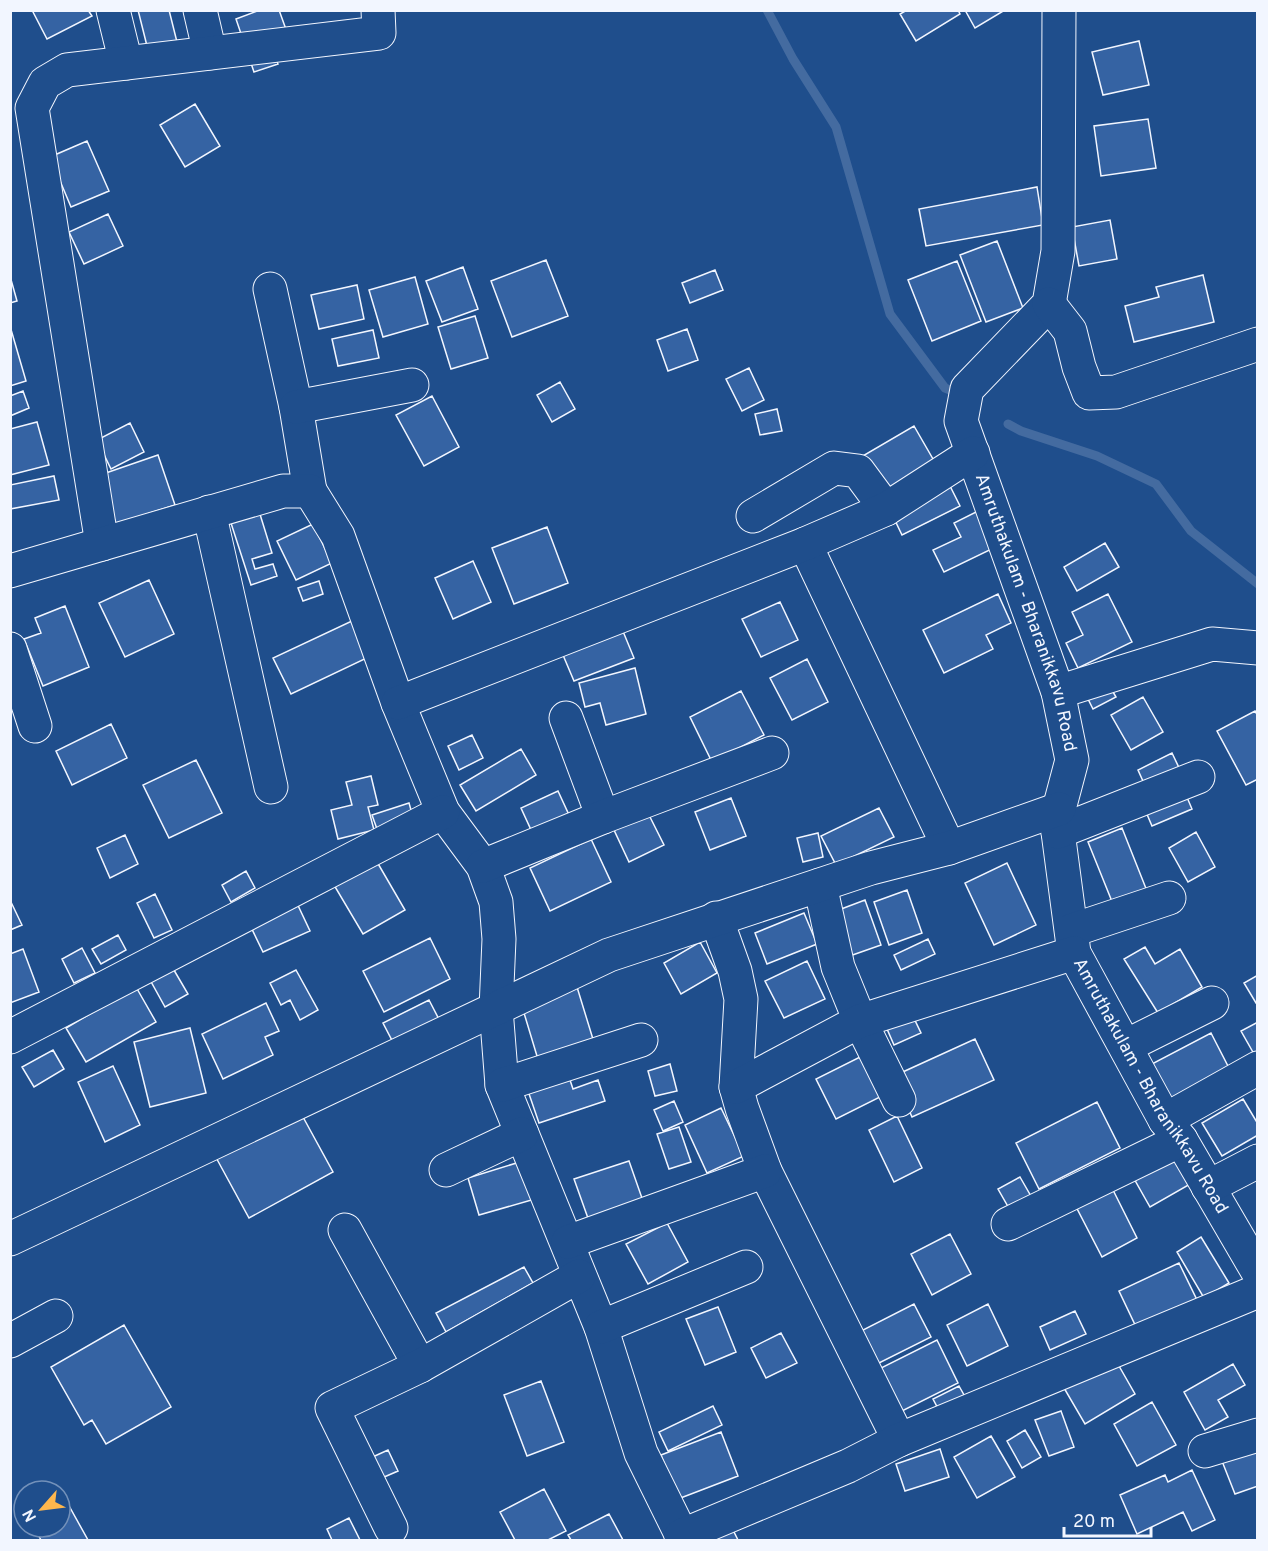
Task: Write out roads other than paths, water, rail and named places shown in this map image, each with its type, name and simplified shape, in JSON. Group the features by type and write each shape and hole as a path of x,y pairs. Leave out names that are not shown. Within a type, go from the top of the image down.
{"street":[{"path":"113,10 126,63"},
{"path":"200,10 210,53"},
{"path":"102,544 32,108 45,82 68,70 379,33 378,10"},
{"path":"1059,10 1058,251 1049,304 1070,331 1079,367 1089,393 1116,392 1257,344"},
{"path":"270,289 296,407 310,491 338,536 398,703 443,812 483,866 496,902 499,939 496,1009 502,1085 601,1327 641,1453 682,1538 848,1466 899,1440 1257,1291"},
{"name":"Amruthakulam - Bharanikkavu Road","path":"1049,304 967,389 961,421 1058,692 1072,760 1058,821 1074,942 1126,1046 1257,1272"},
{"path":"296,407 412,385"},
{"path":"398,703 805,544 886,509 973,453"},
{"path":"753,516 834,468 858,471 886,509"},
{"path":"10,571 283,491 310,491"},
{"path":"209,512 271,787"},
{"path":"805,544 949,848"},
{"path":"1058,692 1212,644 1257,648"},
{"path":"10,649 35,726"},
{"path":"566,718 603,817"},
{"path":"483,866 603,817 772,753"},
{"path":"10,1239 609,955 871,868 1058,821 1198,777"},
{"path":"10,1037 443,812"},
{"path":"820,885 838,967 860,1021 899,1100"},
{"path":"736,1087 860,1021 1074,942 1169,898"},
{"path":"716,918 735,971 741,999 736,1087 765,1170 899,1440"},
{"path":"1126,1046 1212,1003"},
{"path":"502,1085 641,1040"},
{"path":"1008,1224 1173,1130 1257,1068"},
{"path":"446,1170 522,1134"},
{"path":"1208,1187 1257,1161"},
{"path":"568,1242 765,1170"},
{"path":"345,1230 420,1366"},
{"path":"601,1327 746,1267"},
{"path":"391,1528 332,1408 420,1366 579,1276"},
{"path":"10,1341 56,1317"},
{"path":"1205,1451 1257,1435"}],"waterway":[{"path":"767,10 793,59 836,127 890,314 945,388 950,390"},
{"path":"1008,424 1021,431 1097,456 1156,484 1191,531 1258,584"}]}
